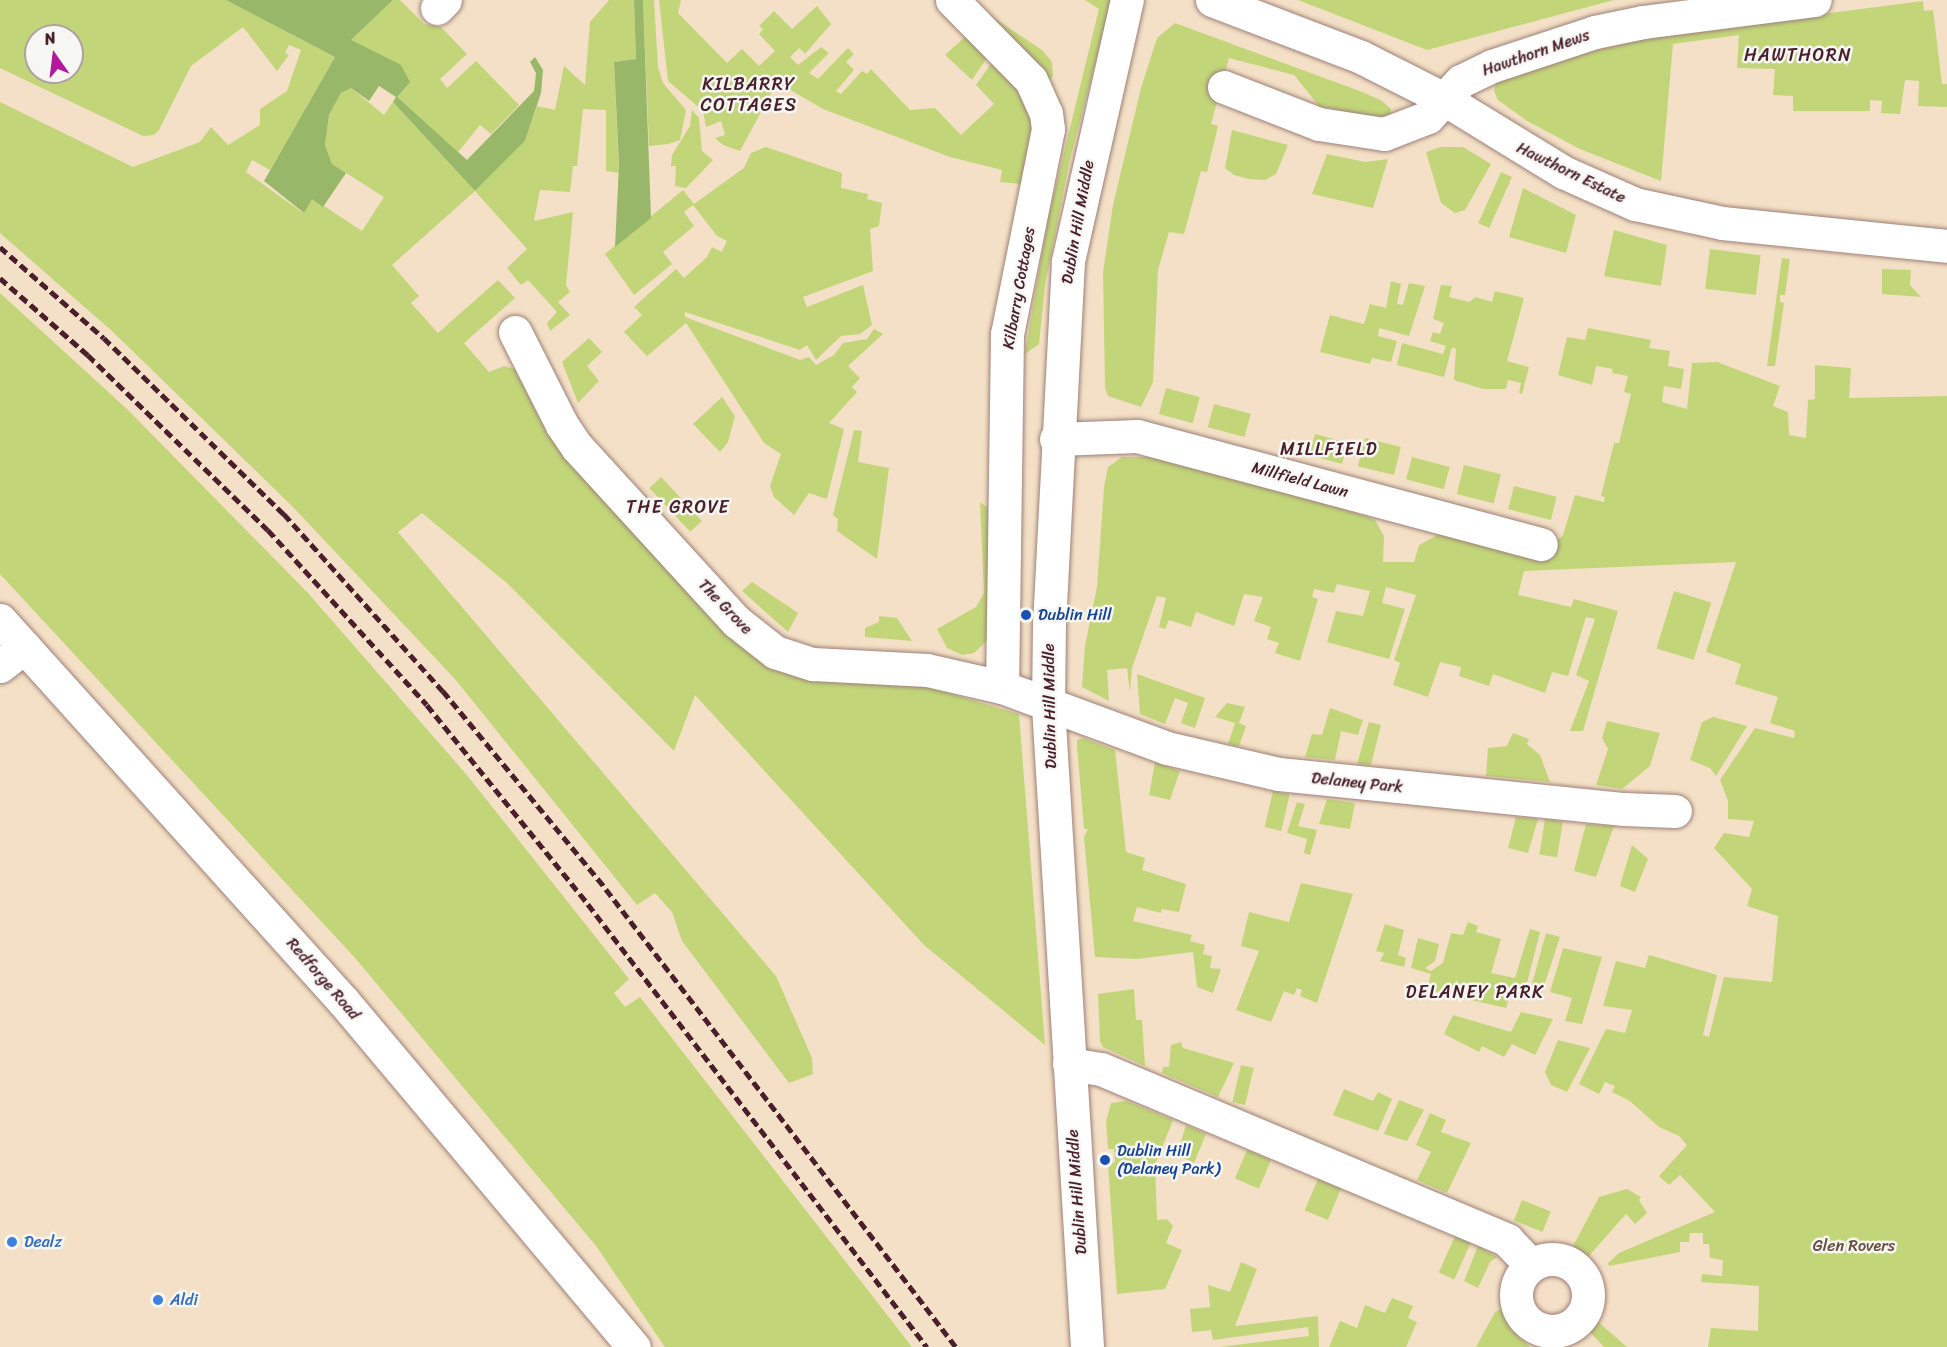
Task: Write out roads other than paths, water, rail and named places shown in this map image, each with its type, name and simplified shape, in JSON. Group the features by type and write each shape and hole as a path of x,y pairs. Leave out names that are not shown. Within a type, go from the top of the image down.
{"street":[{"name":"Kilbarry Cottages","path":"952,0 1031,80 1046,113 1048,129 1007,334 1002,687"},
{"name":"Dublin Hill Middle","path":"1087,1347 1048,706 1056,439 1068,261 1127,0"},
{"path":"1212,0 1361,57 1444,99 1428,117 1384,134 1319,124 1224,87"},
{"name":"Hawthorn Mews","path":"1444,99 1461,81 1492,66 1595,32 1643,22 1815,0"},
{"name":"Hawthorn Estate","path":"1444,99 1563,172 1635,204 1722,223 1947,246"},
{"name":"The Grove","path":"515,332 562,425 577,447 753,638 775,652 813,664 919,669 1002,687 1048,706"},
{"name":"Millfield Lawn","path":"1056,439 1137,436 1540,544"},
{"name":"Redforge Road","path":"0,620 12,656 344,1002 600,1301 634,1347"},
{"name":"Delaney Park","path":"1048,706 1167,748 1279,774 1624,809 1675,811"},
{"path":"1069,1064 1101,1069 1496,1235 1507,1240 1531,1265"}],"railway":[{"path":"0,247 104,338 284,514 443,691 606,889 956,1347"},
{"path":"0,278 88,355 268,530 427,705 588,904 927,1347"}],"place":[{"name":"Dublin Hill","path":"1026,615"},
{"name":"Dublin Hill (Delaney Park)","path":"1105,1160"},
{"name":"Dealz","path":"12,1242"},
{"name":"Aldi","path":"158,1300"}],"district":[{"name":"HAWTHORN","path":"1798,55"},
{"name":"KILBARRY COTTAGES","path":"749,95"},
{"name":"MILLFIELD","path":"1329,449"},
{"name":"THE GROVE","path":"678,507"},
{"name":"DELANEY PARK","path":"1475,992"}],"park label":[{"name":"Glen Rovers","path":"1854,1246"}]}
